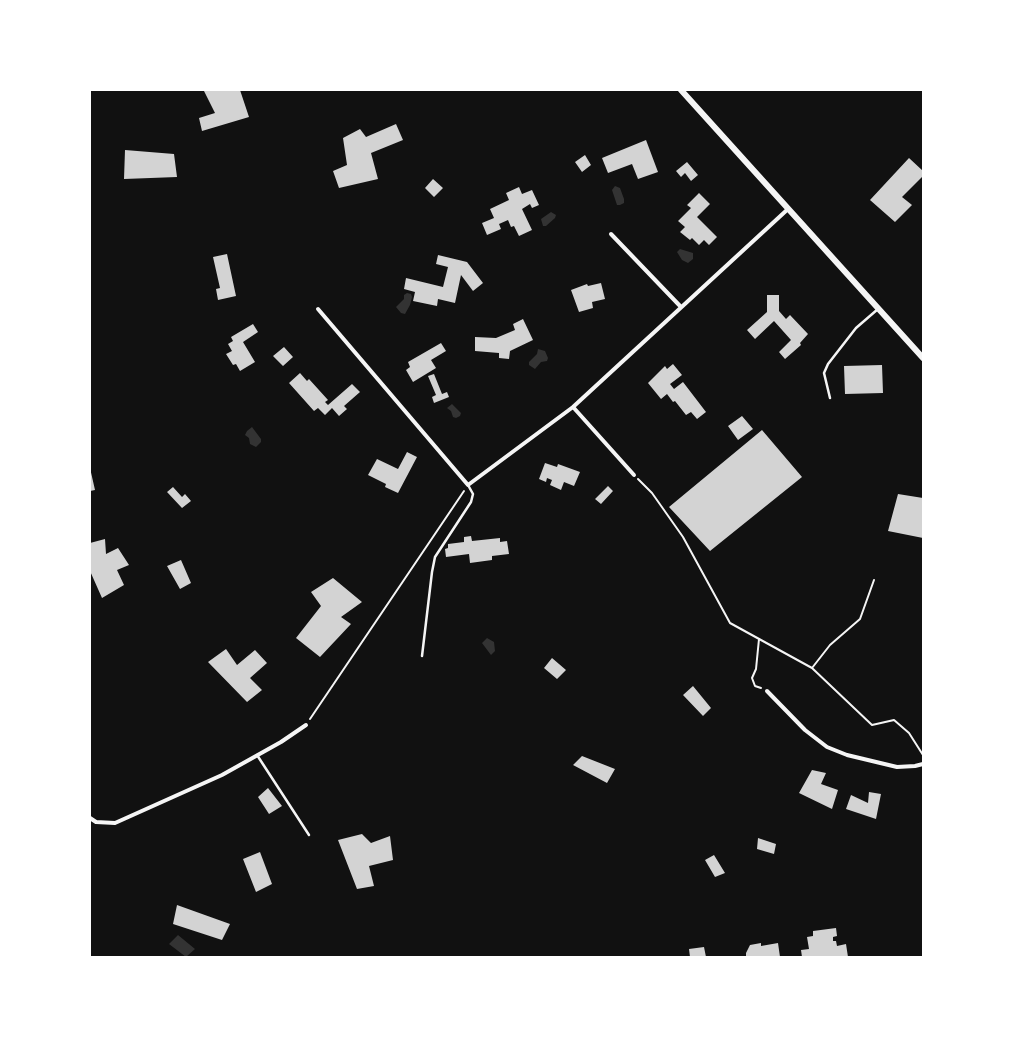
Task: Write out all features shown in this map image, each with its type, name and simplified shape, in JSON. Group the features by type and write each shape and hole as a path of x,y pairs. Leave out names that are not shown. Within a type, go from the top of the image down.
{"street":[{"path":"681,90 923,358"},
{"path":"318,309 468,485 573,407 788,209"},
{"path":"611,234 681,308"},
{"path":"573,407 634,475"},
{"path":"767,690 805,730 827,747 847,755 897,767 923,764"},
{"path":"90,818 96,822 115,823 222,775 281,742 306,724"}],"lane":[{"path":"830,398 824,373 828,364 856,328 878,309"},
{"path":"422,656 435,557 471,502 473,494 468,485"},
{"path":"257,755 310,835"}],"path":[{"path":"634,475 652,493 683,537 730,623 812,668 872,725 894,720 910,733 923,755"},
{"path":"306,724 468,485"},
{"path":"812,668 830,645 860,619 874,580"},
{"path":"759,639 756,669 752,678 755,686 767,690"}],"shaded area":[{"path":"615,186 620,188 624,199 624,203 620,205 617,205 612,190"},
{"path":"551,212 556,215 555,218 546,226 543,226 541,219"},
{"path":"680,249 693,253 693,259 688,263 682,260 677,252"},
{"path":"407,293 411,294 412,297 405,314 401,313 396,307 404,299 404,295"},
{"path":"538,349 545,351 548,358 547,361 541,362 535,369 529,365 529,362 537,354"},
{"path":"452,404 461,413 460,416 456,418 453,417 451,411 447,408"},
{"path":"252,427 261,439 261,442 256,447 250,444 249,438 245,435"},
{"path":"487,638 494,642 495,651 491,655 482,643"},
{"path":"178,935 195,949 186,957 169,944"}],"building":[{"path":"240,90 249,117 202,131 199,118 215,113 204,91"},
{"path":"396,124 403,140 371,153 378,179 339,188 333,171 347,165 343,138 360,129 366,137"},
{"path":"646,140 658,172 638,179 632,164 608,173 602,158"},
{"path":"125,150 174,154 177,177 124,179"},
{"path":"585,155 591,165 582,172 575,162"},
{"path":"909,158 923,171 923,176 902,197 912,205 895,222 870,200"},
{"path":"687,162 698,175 691,181 685,173 681,177 676,171"},
{"path":"433,179 443,188 434,197 425,188"},
{"path":"519,187 522,194 532,190 539,205 532,208 530,204 522,209 532,230 519,236 514,226 511,227 508,220 499,224 501,229 487,235 482,223 494,218 490,209 509,200 506,193"},
{"path":"699,193 710,204 697,217 717,237 709,245 704,240 699,245 692,238 690,240 680,232 685,227 678,221 691,208 687,205"},
{"path":"227,254 236,296 218,300 216,289 220,288 213,257"},
{"path":"438,255 467,262 483,283 473,291 461,275 455,303 438,299 437,306 413,301 415,292 404,289 406,278 443,287 448,267 436,264"},
{"path":"601,283 605,299 592,302 593,308 579,312 571,290 587,284 588,286"},
{"path":"767,295 779,295 779,311 786,319 790,315 808,334 800,343 801,345 785,359 779,352 791,340 774,321 755,339 747,330 767,312"},
{"path":"523,319 533,340 510,351 509,359 499,358 499,353 475,351 475,337 496,338 515,330 513,324"},
{"path":"253,324 258,332 243,342 255,362 240,371 236,364 233,365 226,354 232,351 228,344 233,341 231,337"},
{"path":"441,343 446,351 431,360 436,368 413,382 406,370 410,367 408,362"},
{"path":"284,347 293,357 283,366 273,356"},
{"path":"673,364 682,375 670,384 674,389 683,382 706,412 697,419 691,412 686,415 675,401 673,402 667,394 661,399 648,383 665,366 667,369"},
{"path":"882,365 883,393 845,394 844,366"},
{"path":"300,373 307,381 309,379 328,400 325,402 328,405 352,384 360,392 344,406 347,409 339,416 332,408 325,415 318,408 314,411 289,383"},
{"path":"434,374 442,394 447,392 449,397 434,403 432,397 436,395 428,376"},
{"path":"742,416 753,429 738,440 728,426"},
{"path":"762,430 802,477 710,551 669,507"},
{"path":"407,452 417,457 398,493 385,487 386,484 368,475 377,459 398,469"},
{"path":"545,463 557,467 558,464 580,472 574,486 564,482 561,490 550,485 552,480 547,478 546,482 539,479"},
{"path":"90,468 95,490 90,491"},
{"path":"608,486 613,491 601,504 595,499"},
{"path":"173,487 182,497 185,494 191,501 182,508 167,492"},
{"path":"898,494 923,498 923,538 888,531"},
{"path":"471,536 472,541 500,538 500,542 507,541 509,554 492,556 492,560 470,563 469,554 446,557 445,549 448,548 448,544 464,542 464,537"},
{"path":"105,539 106,554 118,548 129,565 117,570 124,585 102,598 90,571 90,543"},
{"path":"181,560 191,583 180,589 167,566"},
{"path":"333,578 362,602 341,617 351,624 320,657 296,638 321,606 311,592"},
{"path":"226,649 237,665 255,650 267,663 250,678 262,690 247,702 208,662"},
{"path":"552,658 566,670 557,679 544,668"},
{"path":"693,686 711,708 703,716 683,695"},
{"path":"582,756 615,769 607,783 573,765"},
{"path":"812,770 826,773 821,784 838,790 832,809 799,793"},
{"path":"268,788 282,806 269,814 258,797"},
{"path":"869,792 881,794 876,819 846,809 851,795 868,803"},
{"path":"362,834 371,843 390,836 393,860 369,866 374,886 357,889 338,840"},
{"path":"758,838 776,844 774,854 757,849"},
{"path":"260,852 272,884 256,892 243,859"},
{"path":"714,855 725,873 715,877 705,860"},
{"path":"177,905 230,924 222,940 173,924"},
{"path":"836,928 837,936 833,937 833,941 836,941 837,946 846,944 848,957 802,957 801,950 809,949 807,937 813,936 813,931"},
{"path":"761,943 761,946 778,943 780,957 746,957 746,953 750,945"},
{"path":"704,947 706,957 690,957 689,949"}]}
